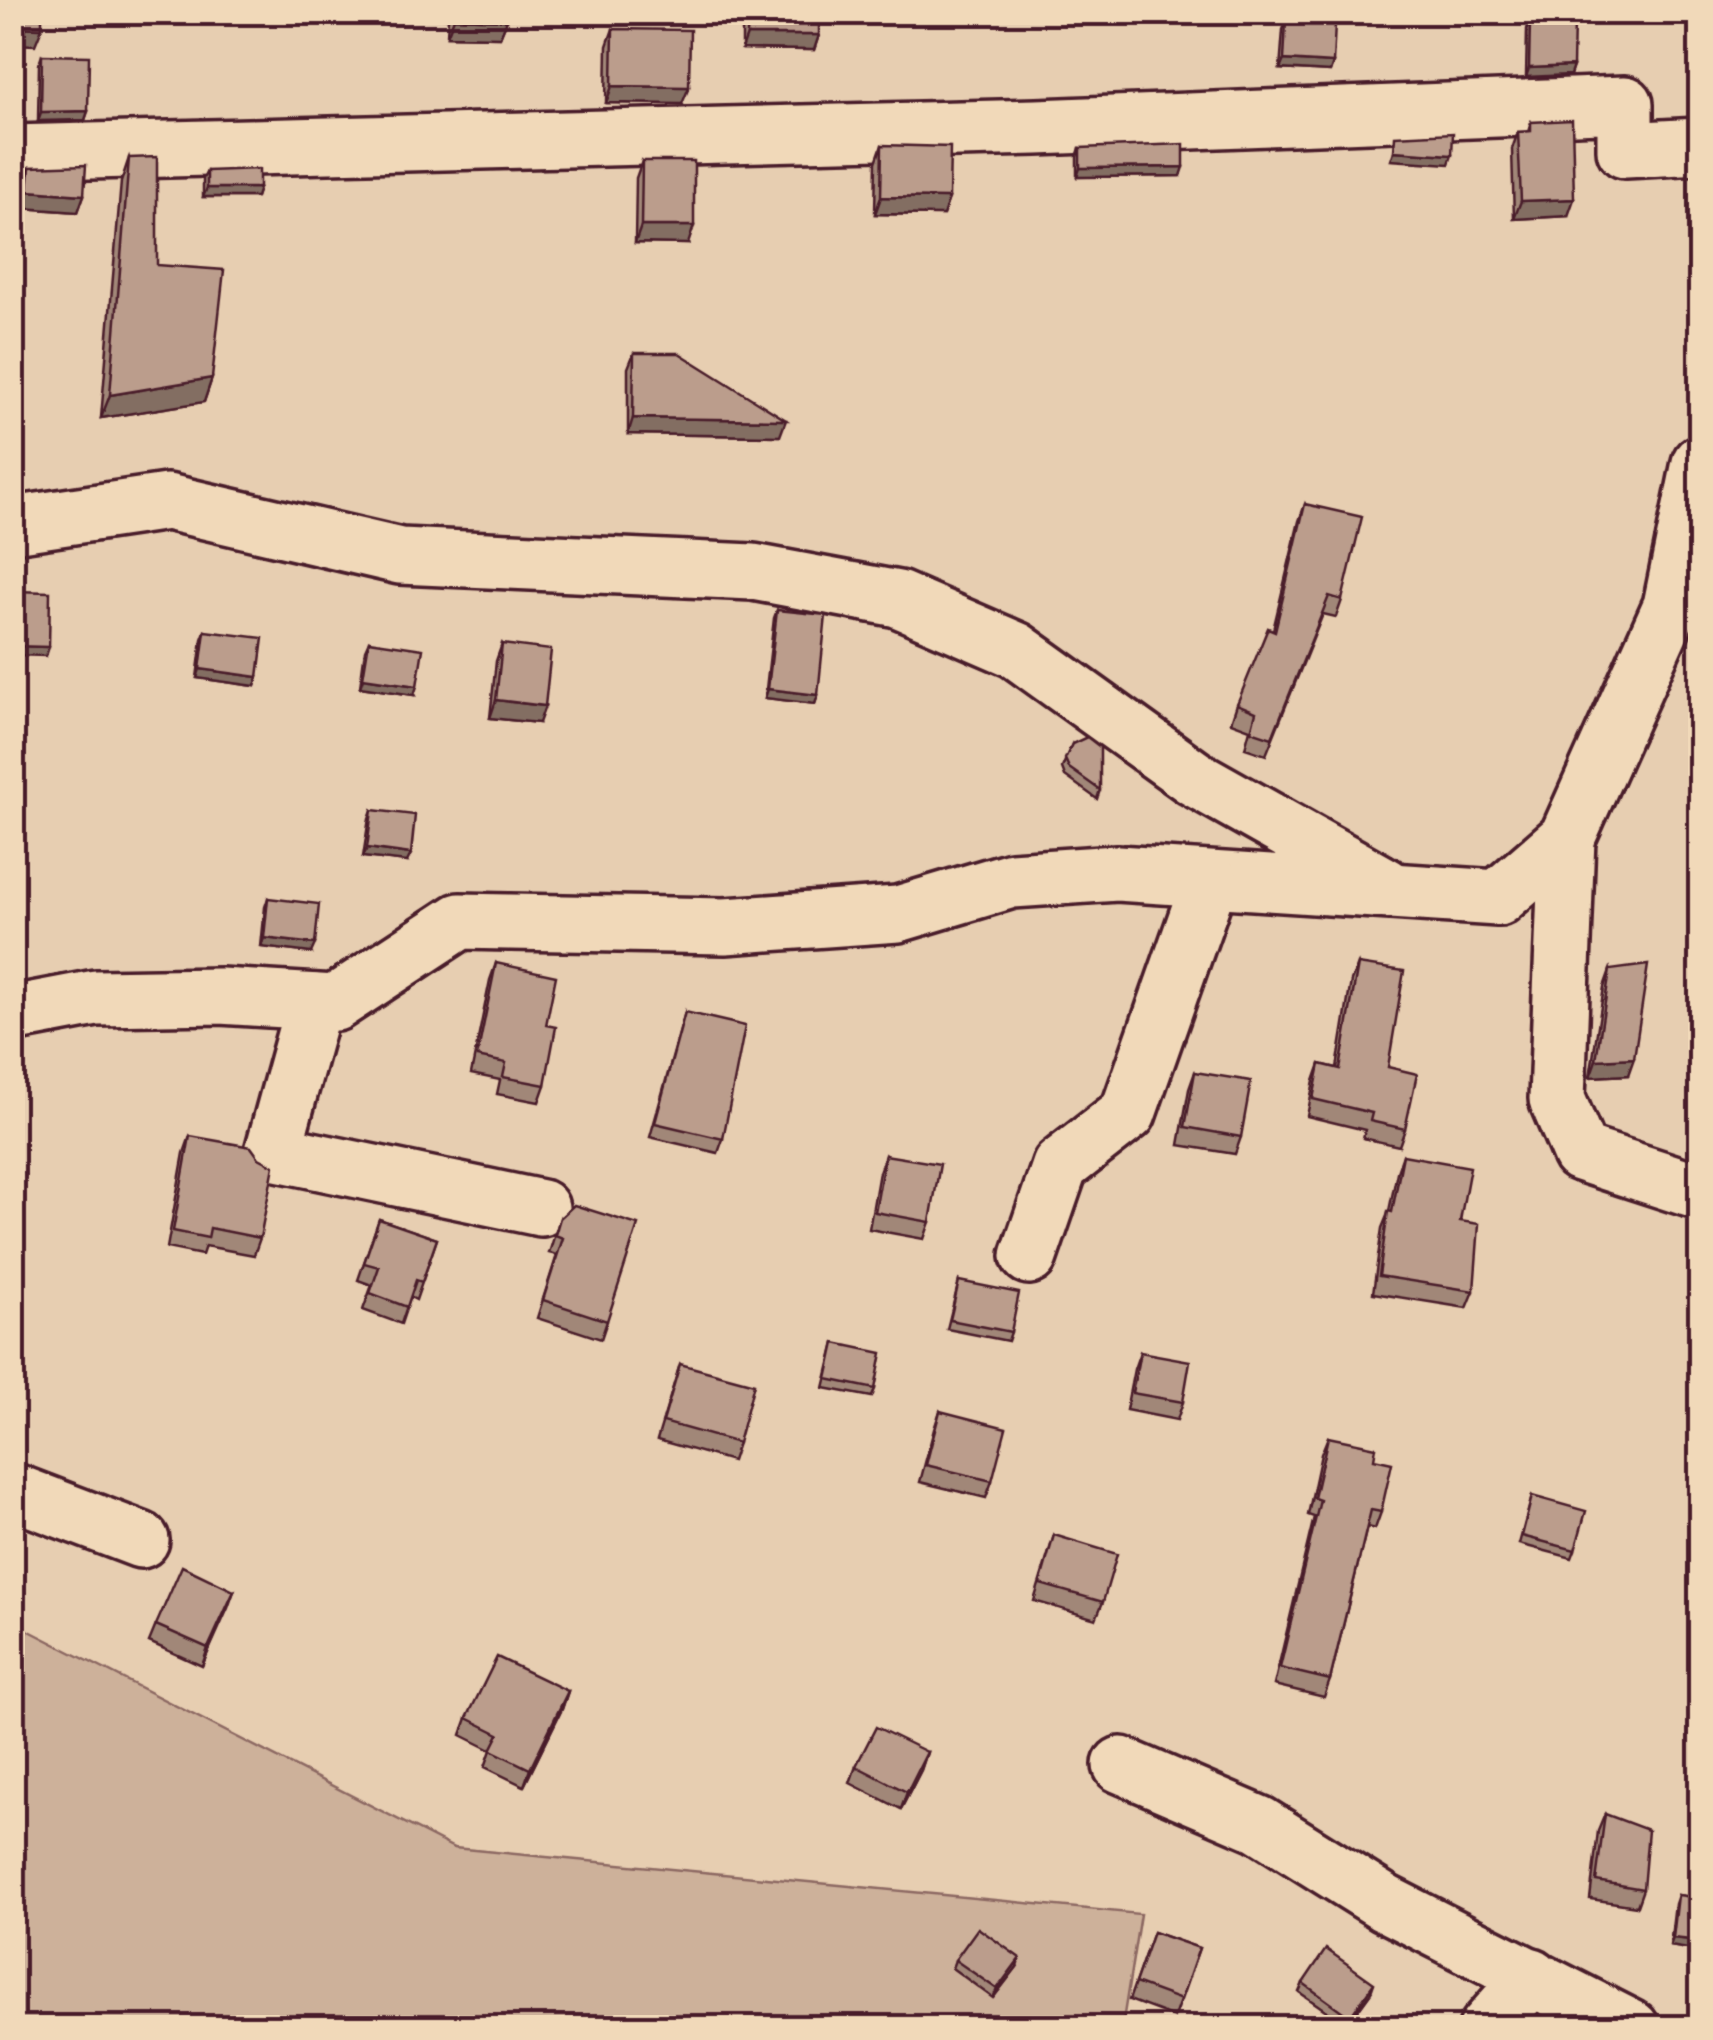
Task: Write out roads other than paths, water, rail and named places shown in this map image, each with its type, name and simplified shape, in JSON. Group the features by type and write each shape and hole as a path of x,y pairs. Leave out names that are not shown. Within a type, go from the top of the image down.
{"street":[{"path":"12,153 1037,127 1625,104 1625,150 1700,146"},
{"path":"1700,464 1671,606 1567,838 1558,1098 1580,1153 1700,1192"},
{"path":"12,524 167,502 400,556 753,572 898,599 1016,650 1194,778 1397,892"},
{"path":"12,1014 96,998 220,996 334,1003 460,921 725,926 898,914 1012,880 1117,873 1498,898 1567,838"},
{"path":"1029,1256 1060,1166 1128,1112 1210,880"},
{"path":"314,1002 272,1152 541,1208"},
{"path":"12,1490 141,1540"},
{"path":"1122,1765 1260,1824 1385,1903 1631,2028"},
{"path":"1487,2028 1532,1976"}]}
